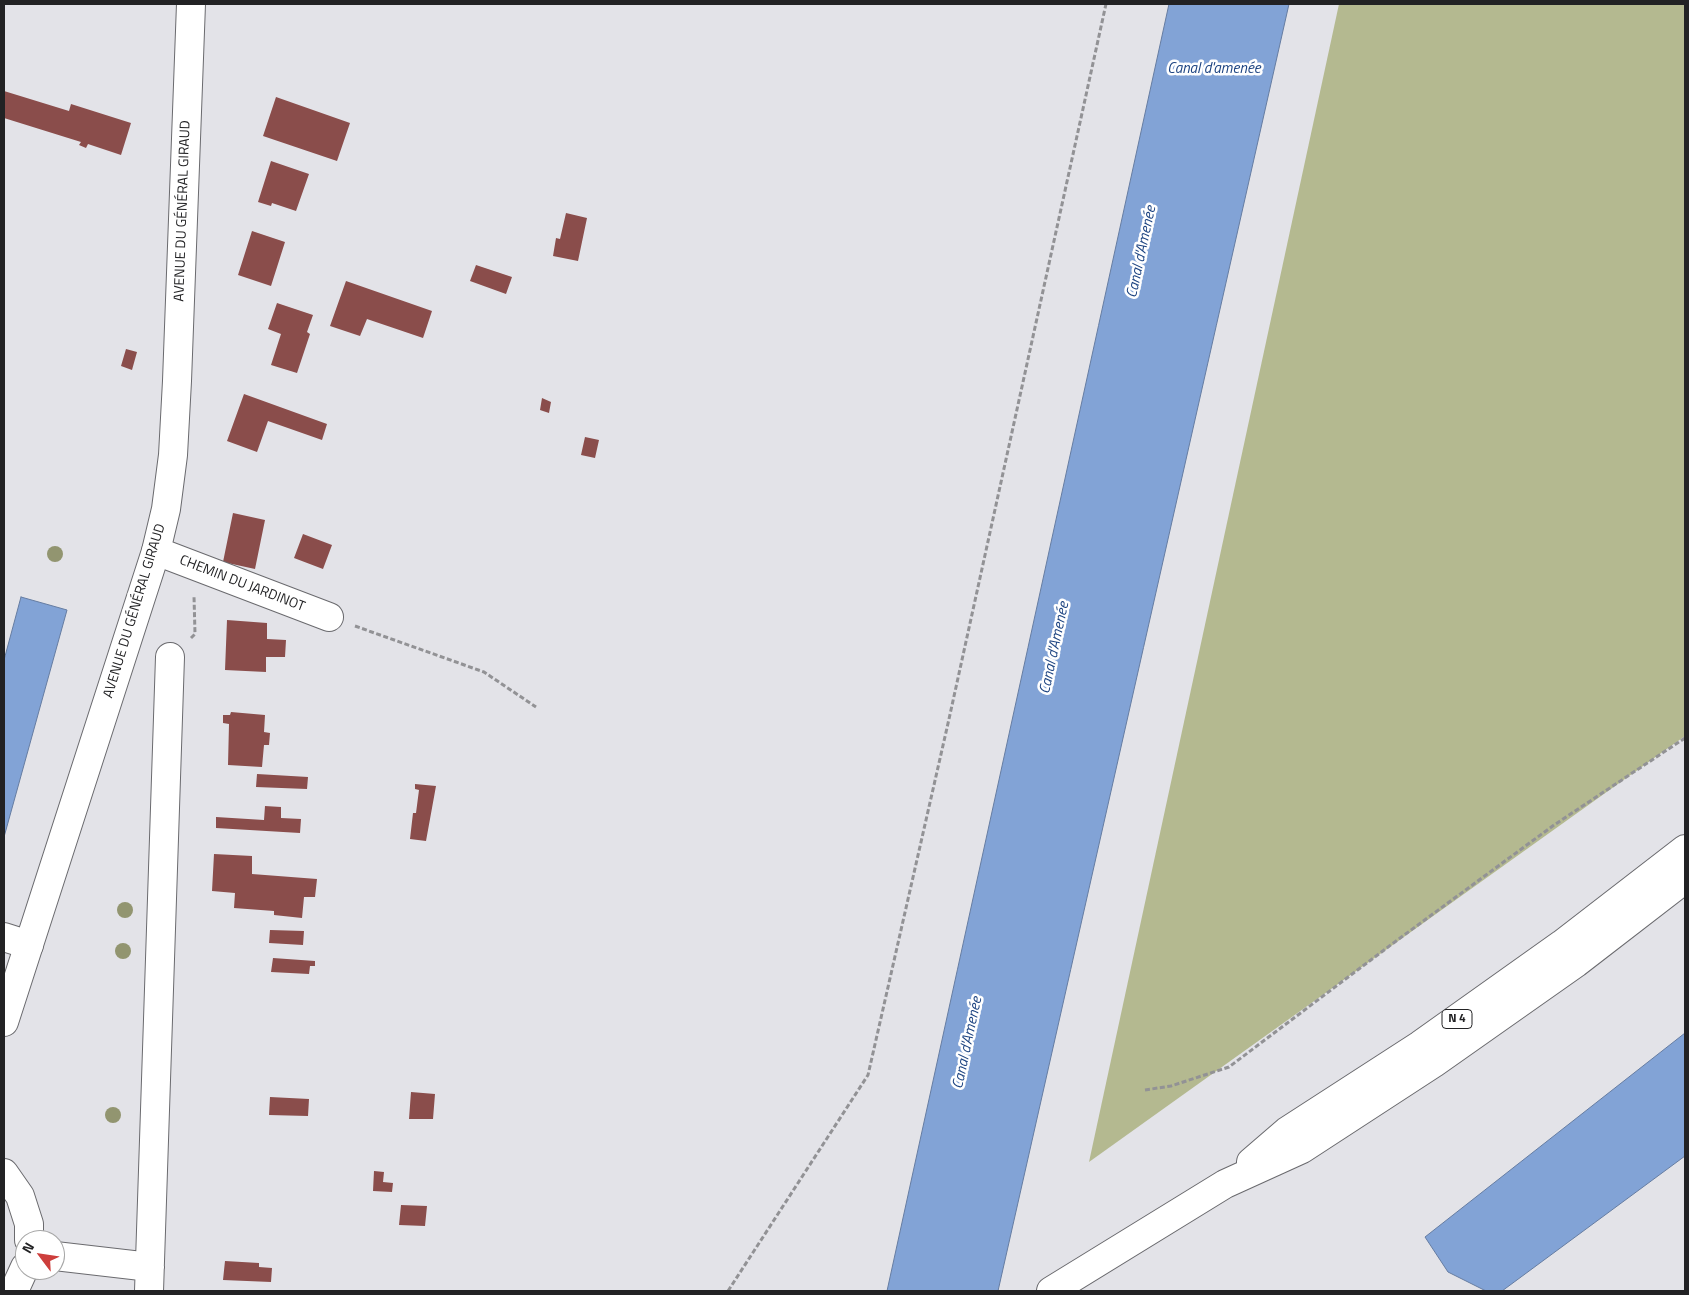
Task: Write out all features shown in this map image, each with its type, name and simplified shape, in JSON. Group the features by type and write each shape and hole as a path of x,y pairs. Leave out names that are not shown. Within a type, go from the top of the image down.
{"main road":[{"name":"AVENUE DU GÉNÉRAL GIRAUD","path":"4,1022 16,941 156,551 166,509 173,455 178,381 190,4"},
{"name":"CHEMIN DU JARDINOT","path":"156,551 329,617"},
{"path":"65,1258 149,1279 170,657"},
{"name":"N 4","path":"1225,1184 1288,1131 1420,1045 1562,944 1685,848"},
{"name":"N 4","path":"1051,1291 1225,1184 1302,1149 1434,1063 1576,963 1685,878"},
{"path":"4,1173 20,1196 29,1224 29,1230"}],"path":[{"path":"728,1291 868,1075 947,729 1106,4"},
{"path":"170,657 195,634 194,565"},
{"path":"329,617 484,672 536,707"},
{"path":"1145,1090 1171,1086 1230,1067 1392,944 1554,825 1685,738"}],"green space":[{"path":"1339,4 1685,4 1685,736 1089,1162"}],"water":[{"name":"Canal d'amenée","path":"1169,4 1289,4 998,1291 887,1291"},
{"path":"21,597 67,610 4,837 4,660"},
{"path":"1685,1033 1685,1156 1502,1291 1486,1291 1448,1272 1425,1237"}],"building":[{"path":"4,91 69,111 71,104 131,123 121,155 88,144 86,148 79,145 81,142 4,118"},
{"path":"276,97 350,123 337,161 263,136"},
{"path":"271,161 309,174 296,211 272,203 271,206 258,202"},
{"path":"566,213 587,218 578,261 553,256 556,238 560,239"},
{"path":"252,231 285,242 271,286 238,275"},
{"path":"476,265 512,277 506,294 470,281"},
{"path":"346,281 432,311 423,338 367,319 360,336 330,326"},
{"path":"277,303 313,315 307,332 310,334 297,373 271,365 281,334 268,329"},
{"path":"126,349 137,352 132,370 121,366"},
{"path":"244,394 327,424 322,440 268,421 257,452 227,441"},
{"path":"542,398 551,402 549,413 540,410"},
{"path":"585,437 599,440 595,458 581,455"},
{"path":"233,513 265,520 255,569 223,562"},
{"path":"303,534 332,545 323,569 294,558"},
{"path":"227,620 267,623 267,639 286,640 285,657 266,657 266,672 225,670"},
{"path":"231,712 265,715 264,732 270,733 269,745 264,745 262,767 228,765 229,724 223,723 223,715 230,715"},
{"path":"257,774 308,777 307,789 256,787"},
{"path":"415,784 436,786 426,841 410,839 413,813 416,813 419,790 415,789"},
{"path":"265,806 281,807 281,818 301,819 300,833 216,828 216,817 264,820"},
{"path":"214,854 252,856 252,874 317,879 315,897 304,897 302,918 274,915 274,911 234,908 235,893 212,891"},
{"path":"270,930 304,931 303,945 269,943"},
{"path":"273,958 315,961 315,966 310,966 309,974 271,972"},
{"path":"411,1092 435,1094 433,1119 409,1119"},
{"path":"270,1097 309,1099 308,1116 269,1115"},
{"path":"374,1171 384,1172 383,1182 393,1183 392,1192 373,1191"},
{"path":"401,1205 427,1206 425,1226 399,1225"},
{"path":"225,1261 259,1263 259,1267 272,1268 271,1282 223,1280"}],"water label":[{"name":"Canal d'Amenée","path":"1142,252"},
{"name":"Canal d'Amenée","path":"1055,648"},
{"name":"Canal d'Amenée","path":"968,1043"}]}
